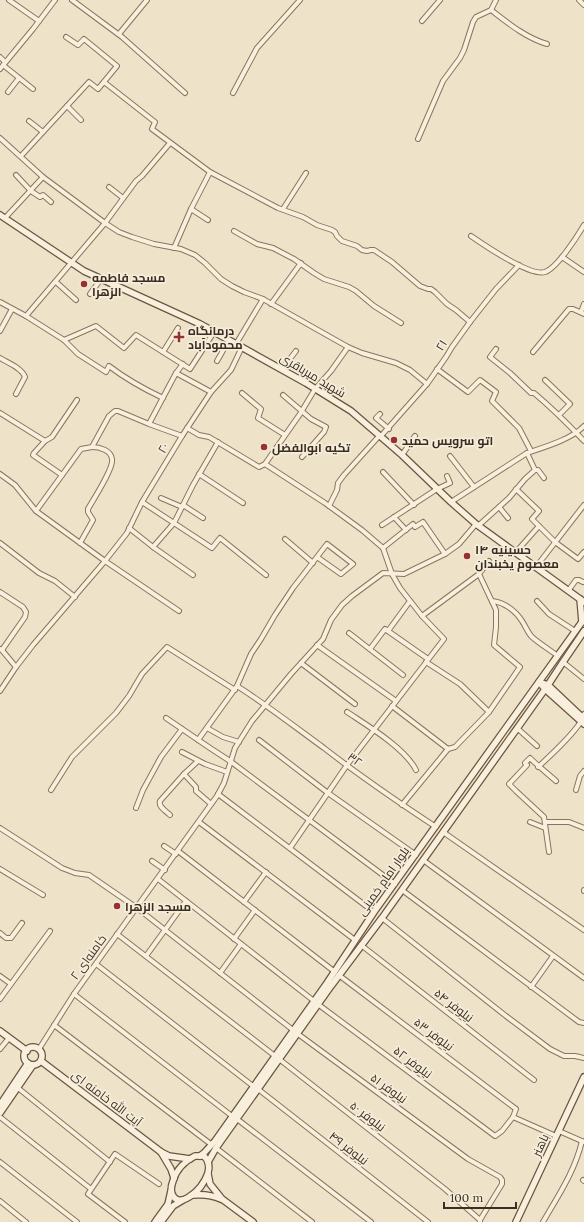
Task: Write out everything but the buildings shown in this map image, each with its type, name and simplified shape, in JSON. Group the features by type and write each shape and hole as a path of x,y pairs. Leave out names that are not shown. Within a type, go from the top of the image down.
{"main road":[{"name":"شهید میرباقری","path":"2,218 71,263 101,279 200,324 282,369 351,411 402,454 437,489 477,525 582,600"},
{"path":"582,600 583,620"},
{"name":"بلوار امام خمینی","path":"337,974 355,940 374,912 583,620"},
{"name":"بلوار امام خمینی","path":"208,1162 214,1147 295,1032 337,974 382,918 422,860 464,804 562,662 583,635"},
{"path":"539,682 583,719"},
{"path":"456,798 464,804"},
{"path":"0,1031 27,1050 34,1048 39,1049 42,1054 41,1061 38,1064 31,1064 25,1057 27,1050"},
{"name":"آیت الله خامنه ای","path":"41,1061 161,1152"},
{"path":"0,1113 18,1088 31,1064"},
{"path":"0,1105 31,1064"},
{"name":"باهنر","path":"516,1222 584,1077"},
{"name":"بلوار امام خمینی","path":"200,1156 214,1147"},
{"path":"161,1152 169,1156 190,1159 200,1156 206,1158 209,1166 208,1174 210,1184 222,1199 253,1222"},
{"path":"161,1152 171,1169 174,1178"},
{"path":"155,1222 168,1204 174,1178 181,1167 190,1159"},
{"path":"192,1195 203,1183 208,1174"},
{"path":"171,1191 176,1200 184,1199"},
{"path":"161,1222 173,1206 192,1195 200,1194 222,1199"}],"street":[{"path":"9,0 38,21"},
{"path":"3,65 55,0"},
{"path":"72,0 119,34 185,93"},
{"path":"119,34 147,0"},
{"path":"234,92 257,48 300,0"},
{"path":"422,21 440,0"},
{"path":"418,139 443,81 458,62 464,50 473,22 476,17 491,10 496,0"},
{"path":"579,0 584,6"},
{"path":"491,10 510,25 536,41 547,44"},
{"path":"21,156 89,82 98,89 117,66 84,39 78,46 66,37"},
{"path":"0,57 3,65 33,89"},
{"path":"8,92 20,78"},
{"path":"104,82 155,122 152,129 210,172 283,209 303,217 317,225 332,230 342,241 357,246 362,250 374,250 392,262 420,286 431,289 470,322"},
{"path":"67,106 81,120"},
{"path":"29,121 43,132"},
{"path":"0,138 43,177 119,232 195,255 221,279 232,286 263,299 362,354 396,363 410,370 428,384"},
{"path":"26,316 105,223 136,181 170,143"},
{"path":"174,248 191,209 210,172"},
{"path":"283,209 306,173"},
{"path":"16,175 31,191 40,197 43,194 51,202"},
{"path":"2,218 31,191 43,177"},
{"path":"109,187 123,198"},
{"path":"191,209 208,220"},
{"path":"471,236 519,265 538,273 552,268 583,228"},
{"path":"234,231 257,244 273,248 294,259 324,279 349,287 374,306 401,323"},
{"path":"562,257 584,272"},
{"path":"270,304 301,264"},
{"name":"۲۱","path":"329,506 337,490 338,483 344,475 389,429 428,384 470,322 496,289 519,265"},
{"path":"90,294 101,279"},
{"path":"56,282 76,300"},
{"path":"236,344 263,299"},
{"path":"0,302 26,316 64,340 78,354 106,372 109,366 137,385 163,398"},
{"path":"533,352 569,309 582,313 584,304"},
{"path":"0,331 12,309"},
{"path":"64,340 96,326 124,348 136,335 190,369 214,332"},
{"path":"163,352 178,328"},
{"path":"217,361 229,340"},
{"name":"۲۰","path":"0,691 33,645 75,597 127,533 142,502 182,436 211,392 231,370 242,347"},
{"path":"187,428 199,435 210,436 259,467 264,464 315,389 331,371 348,347"},
{"path":"496,349 490,357 531,393 534,393 584,441"},
{"path":"282,369 296,351"},
{"path":"0,358 26,376 16,394"},
{"path":"150,422 176,373 183,364"},
{"path":"437,369 468,392 480,380 496,392 492,401 519,428 535,470 538,470 544,478"},
{"path":"176,373 211,392"},
{"path":"545,380 570,404 558,415"},
{"path":"242,393 261,409 258,418 285,435"},
{"path":"283,395 311,419 326,427 324,432 302,456"},
{"path":"62,475 33,455 45,441 52,436 77,400"},
{"path":"92,447 109,416 115,411 182,436"},
{"path":"0,413 45,441"},
{"path":"380,414 376,418 389,429"},
{"path":"451,502 529,452 553,444 577,433 584,426"},
{"path":"402,454 415,436"},
{"path":"153,547 174,523 199,474 218,442"},
{"path":"36,511 81,449 98,447 108,452 113,460 109,471 88,509 88,512 93,520 80,543"},
{"path":"450,456 474,487"},
{"path":"264,464 329,506 362,530 382,548 392,574 400,588 422,616 444,639 347,765 290,848"},
{"name":"خامنه‌ای ۲","path":"39,1049 74,994 212,804 224,782 235,748 252,721 265,704 323,639 331,620 342,605 383,573 404,574 445,554 459,544 477,525 499,507 535,470"},
{"path":"383,472 414,505"},
{"path":"0,474 15,486 36,511 105,561 180,611"},
{"path":"199,474 243,504"},
{"path":"382,525 437,489 450,483 447,476"},
{"path":"516,490 539,511 532,519 555,542 578,559 584,552"},
{"path":"161,498 182,506 203,518"},
{"path":"142,502 212,548 220,538 266,575"},
{"path":"536,567 584,505"},
{"path":"499,507 508,518"},
{"path":"394,516 406,530"},
{"path":"382,548 413,524 415,528 423,522 445,554"},
{"path":"516,552 539,526"},
{"path":"129,528 193,575"},
{"path":"285,538 313,563"},
{"path":"0,544 39,573 55,581 75,597"},
{"path":"198,740 236,688 251,654 294,588 327,544 353,564 341,574 318,557"},
{"path":"422,616 479,574 489,561"},
{"path":"402,805 448,749 455,746 489,712 520,667 494,645 496,610 479,574"},
{"path":"568,591 576,580 583,582"},
{"path":"0,592 22,607 26,612 25,618 1,649 16,667"},
{"path":"388,631 410,601"},
{"path":"492,601 499,602 512,610 518,615 531,636 558,656"},
{"path":"537,601 549,614 575,631"},
{"path":"370,649 384,629 388,631 460,684 489,712"},
{"path":"349,633 403,675"},
{"path":"317,645 396,701"},
{"name":"۳۲","path":"51,790 72,757 116,713 129,696 142,674 167,647 265,704 402,805 436,827"},
{"path":"562,662 584,679"},
{"path":"301,663 355,704"},
{"path":"392,706 448,749"},
{"path":"347,712 384,737 409,760 416,770"},
{"path":"166,718 230,761 395,884"},
{"path":"538,767 555,751 583,719"},
{"path":"207,728 223,738 239,742"},
{"path":"517,728 537,746"},
{"path":"136,808 143,790 161,757 182,729"},
{"path":"259,740 328,793 416,855"},
{"path":"182,752 198,761 227,772"},
{"path":"549,852 544,817 509,784 530,758 538,767 545,770 556,780"},
{"path":"170,815 159,804 184,774 198,761"},
{"path":"576,790 580,776 584,770"},
{"path":"184,774 196,787 196,791 212,804"},
{"path":"218,794 374,912"},
{"path":"199,822 355,940"},
{"path":"530,822 546,828"},
{"path":"545,822 569,822 584,828"},
{"name":"نیلوفر ۵۱","path":"0,828 62,868 75,873 89,875 137,908 295,1032 468,1159 500,1177 502,1184 480,1221"},
{"path":"443,832 584,930"},
{"name":"نیلوفر ۵۳","path":"164,846 177,853 256,910 337,974 516,1109 513,1117"},
{"path":"422,860 584,978"},
{"path":"152,861 165,870"},
{"path":"0,868 43,895"},
{"path":"244,902 266,872"},
{"name":"نیلوفر ۵۲","path":"158,879 316,1003 495,1136 502,1131 513,1117"},
{"path":"402,890 531,987 579,1022 584,1023"},
{"path":"146,956 186,901"},
{"path":"234,939 256,910"},
{"path":"382,918 555,1053 564,1056 584,1058"},
{"path":"0,933 6,938 11,938 22,923"},
{"path":"0,999 50,931"},
{"name":"نیلوفر ۵۰","path":"117,934 445,1189 480,1221"},
{"path":"220,973 241,944"},
{"name":"نیلوفر ۵۴","path":"361,945 534,1080"},
{"path":"531,987 553,956"},
{"name":"نیلوفر ۴۹","path":"96,964 428,1222"},
{"path":"0,976 11,984"},
{"path":"74,994 234,1118 372,1222"},
{"path":"54,1025 312,1222"},
{"path":"0,1049 8,1038"},
{"path":"18,1088 110,1162"},
{"path":"0,1117 91,1189"},
{"path":"513,1117 583,1142 572,1170 543,1222"},
{"path":"125,1222 88,1194 115,1154 159,1184"},
{"path":"0,1162 77,1222"},
{"path":"0,1201 26,1222"}],"place":[{"name":"مسجد فاطمه الزهرا","path":"84,284"},
{"name":"درمانگاه محمودآباد","path":"179,337"},
{"name":"اتو سرویس حمید","path":"394,440"},
{"name":"تکیه ابوالفضل","path":"264,447"},
{"name":"حسینیه ۱۴ معصوم یخبندان","path":"467,556"},
{"name":"مسجد الزهرا","path":"117,906"}]}
